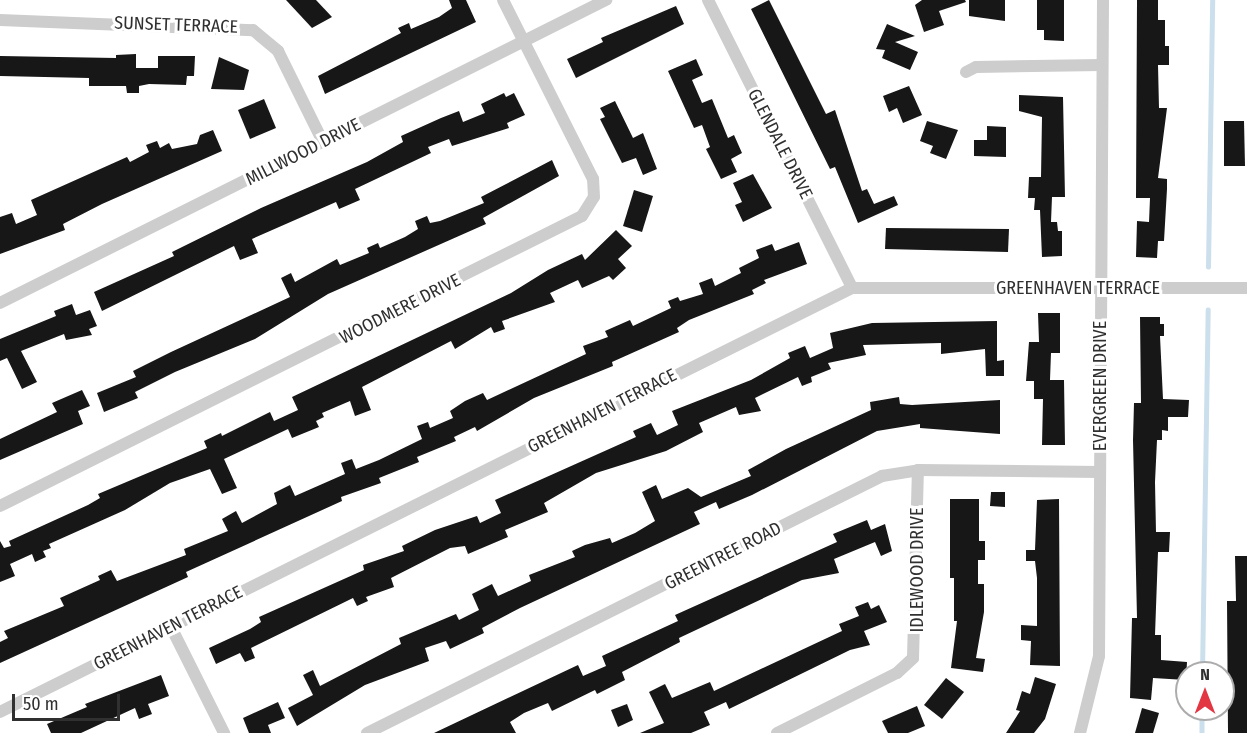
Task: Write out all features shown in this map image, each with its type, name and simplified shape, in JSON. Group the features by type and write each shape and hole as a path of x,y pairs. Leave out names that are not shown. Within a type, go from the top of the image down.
{"street":[{"name":"WOODMERE DRIVE","path":"0,506 582,216 594,197 592,179 503,0"},
{"name":"MILLWOOD DRIVE","path":"0,303 606,0"},
{"name":"GLENDALE DRIVE","path":"708,0 852,288"},
{"name":"EVERGREEN DRIVE","path":"1080,733 1099,656 1103,0"},
{"name":"SUNSET TERRACE","path":"0,20 253,30 278,51 323,142"},
{"path":"966,72 976,67 1102,65"},
{"name":"GREENHAVEN TERRACE","path":"0,712 852,288 1247,288"},
{"name":"GREENTREE ROAD","path":"367,733 882,476 918,470 1100,472"},
{"name":"IDLEWOOD DRIVE","path":"777,733 897,673 913,658 918,470"},
{"path":"171,627 224,733"}],"building":[{"path":"286,0 316,0 332,17 312,28"},
{"path":"449,0 466,0 476,22 325,94 318,76 401,33 398,28 409,23 411,29 439,17 452,8"},
{"path":"769,0 826,114 835,110 862,191 867,189 874,204 894,196 898,205 858,223 835,167 830,169 751,9"},
{"path":"922,0 965,0 966,2 939,11 944,25 924,32 915,5"},
{"path":"969,0 1005,0 1005,21 969,16"},
{"path":"1037,0 1064,0 1064,41 1044,40 1044,30 1037,30"},
{"path":"1137,0 1158,0 1158,20 1165,20 1165,46 1169,46 1169,65 1158,65 1159,108 1167,108 1158,178 1167,179 1167,189 1164,241 1158,241 1157,258 1136,257 1137,221 1149,222 1150,198 1136,198"},
{"path":"676,6 684,24 576,78 567,59 603,42 601,38"},
{"path":"887,24 915,36 895,42 918,52 910,70 882,58 885,50 876,49"},
{"path":"136,54 136,68 158,68 158,56 195,56 194,76 187,76 186,85 149,84 139,86 139,93 127,93 126,86 89,86 89,78 0,76 0,56 116,58 116,55"},
{"path":"219,57 249,70 244,90 211,89"},
{"path":"696,59 703,75 692,80 702,103 712,99 728,138 734,135 742,153 731,159 737,172 721,179 706,149 710,147 702,125 694,128 668,71"},
{"path":"909,86 922,115 903,123 897,108 889,112 883,96"},
{"path":"504,93 506,97 514,93 525,115 507,123 509,128 452,146 449,139 428,147 431,153 355,189 360,200 339,209 336,202 252,239 258,253 240,260 234,246 102,311 94,292 174,256 172,252 261,208 367,162 403,142 401,136 459,111 463,122 485,113 481,104"},
{"path":"1019,95 1063,97 1065,197 1052,197 1051,222 1057,222 1058,231 1062,231 1062,256 1042,257 1040,210 1034,210 1035,198 1028,198 1029,177 1041,177 1042,117 1019,111"},
{"path":"264,99 276,128 250,139 238,110"},
{"path":"615,101 633,138 643,133 657,169 643,175 636,158 622,163 600,119 605,117 600,108"},
{"path":"927,121 958,130 946,159 930,153 933,146 920,141"},
{"path":"1224,121 1244,121 1245,166 1224,166"},
{"path":"987,126 1006,127 1006,157 974,156 974,140 987,140"},
{"path":"213,130 222,151 102,204 63,224 65,230 0,254 0,217 12,213 16,224 37,215 31,200 127,157 130,162 149,152 146,145 157,141 160,148 169,143 172,149 197,144 200,135"},
{"path":"552,160 559,176 483,218 486,224 328,294 255,339 175,372 135,392 138,398 104,412 97,393 136,377 133,371 171,352 290,297 281,278 291,273 295,282 337,259 340,265 369,253 367,248 378,243 380,248 405,237 418,229 415,221 427,216 430,223 440,221 484,203 481,197"},
{"path":"753,174 772,208 743,222 735,205 742,202 733,183"},
{"path":"634,190 653,196 642,232 623,226"},
{"path":"886,228 1009,229 1008,252 885,249"},
{"path":"616,230 632,246 618,259 626,268 613,280 609,276 582,288 578,280 550,293 555,302 502,321 505,329 494,333 491,327 455,349 451,341 362,387 371,410 355,416 350,401 322,413 324,417 316,421 319,427 292,438 288,429 224,459 237,488 222,494 210,469 170,483 125,510 49,544 51,548 43,551 46,557 35,562 32,554 10,564 15,576 0,582 0,541 4,548 11,546 9,541 88,505 100,498 98,494 207,448 204,441 221,433 222,436 270,412 274,421 298,410 292,397 511,293 548,270 582,254 585,260"},
{"path":"799,242 807,264 764,280 766,283 752,290 754,294 689,320 677,328 679,332 612,362 613,366 534,398 477,431 475,427 454,437 456,441 417,457 419,462 379,478 381,483 341,497 342,501 186,572 188,577 0,663 0,642 8,638 4,631 64,606 60,598 100,580 98,576 111,570 117,581 186,555 184,549 228,531 222,519 236,511 242,523 277,504 274,493 290,485 295,496 345,474 341,463 352,459 356,469 379,460 422,439 417,426 428,422 430,428 453,418 450,411 465,401 483,393 487,400 586,354 583,346 608,337 605,331 630,320 633,326 671,308 668,301 678,297 680,301 703,294 699,283 712,278 715,286 741,273 739,268 759,258 756,250 772,244 775,251"},
{"path":"72,304 76,315 90,310 97,326 89,329 92,335 66,340 64,334 21,351 37,382 22,389 7,358 0,361 0,339 56,316 54,311"},
{"path":"1038,313 1060,313 1060,353 1051,353 1050,380 1064,380 1065,445 1042,445 1043,399 1034,399 1034,381 1026,381 1029,342 1039,342"},
{"path":"1140,317 1160,317 1160,324 1164,324 1164,336 1160,336 1163,399 1189,400 1188,417 1168,417 1168,431 1162,430 1162,440 1157,440 1156,532 1170,532 1169,552 1158,552 1155,635 1161,635 1161,660 1175,661 1175,679 1153,678 1151,700 1130,698 1132,618 1137,618 1134,403 1141,403"},
{"path":"997,321 997,361 1004,360 1004,376 986,376 985,349 941,354 941,343 863,345 866,355 828,363 831,369 811,377 812,382 802,386 798,377 755,398 761,411 739,415 736,407 699,423 703,432 666,451 596,473 544,503 548,512 505,530 508,537 468,554 465,546 450,548 391,578 394,587 366,597 368,601 357,606 353,598 251,648 255,658 245,662 240,653 216,664 209,648 250,629 261,622 259,617 364,570 363,565 404,551 402,546 435,530 477,516 480,523 501,513 495,500 636,437 633,431 651,423 657,435 678,425 672,411 751,380 790,358 788,353 805,346 810,358 833,348 830,333 872,323"},
{"path":"82,390 90,406 78,411 83,424 0,460 0,439 57,412 52,403"},
{"path":"899,397 900,404 912,405 1000,400 1000,434 920,428 920,424 877,431 752,495 719,509 716,502 694,512 700,524 520,608 482,628 484,633 450,649 446,641 425,648 429,661 365,685 297,726 288,708 313,695 303,675 313,670 320,686 401,644 399,638 456,614 459,620 479,610 472,594 492,584 498,596 531,581 529,575 575,557 572,551 585,545 610,538 612,543 635,533 655,521 642,492 656,485 662,499 688,488 701,497 751,476 748,470 786,449 871,410 870,402"},
{"path":"991,492 1005,492 1005,507 990,506"},
{"path":"950,499 979,499 979,541 985,541 985,560 978,560 978,584 984,584 984,612 976,658 985,659 983,672 951,668 957,621 954,621 954,578 950,578"},
{"path":"1059,499 1060,666 1030,665 1031,641 1021,640 1021,625 1037,626 1037,578 1035,561 1026,561 1026,550 1035,550 1037,500"},
{"path":"867,520 871,530 885,524 892,551 881,556 875,542 834,559 839,573 802,580 679,638 680,642 622,672 625,680 597,694 595,690 552,711 548,703 524,713 510,722 516,733 434,733 578,665 583,676 606,666 602,656 678,621 675,615 837,542 833,534"},
{"path":"1235,556 1247,556 1247,733 1228,733 1228,721 1235,721 1235,661 1227,661 1227,601 1236,601"},
{"path":"868,602 871,609 879,605 887,622 864,631 870,645 850,650 729,709 726,702 704,712 710,725 691,733 640,733 664,723 649,692 665,684 672,698 710,682 714,691 842,631 839,624 859,616 855,607"},
{"path":"161,675 169,696 148,704 152,714 139,719 135,708 81,733 51,733 47,724 87,707 85,704"},
{"path":"1035,677 1056,684 1045,719 1034,733 1006,733 1020,711 1016,710 1022,691 1030,694"},
{"path":"946,678 964,692 942,719 924,705"},
{"path":"278,702 285,718 268,725 271,733 249,733 243,718"},
{"path":"627,704 633,720 618,727 611,710"},
{"path":"917,706 925,726 908,733 888,733 882,721"},
{"path":"1142,708 1159,713 1153,733 1135,733"}],"waterway":[{"path":"1208,267 1212,0"},
{"path":"1202,661 1208,310"},
{"path":"1202,721 1202,733"}]}
